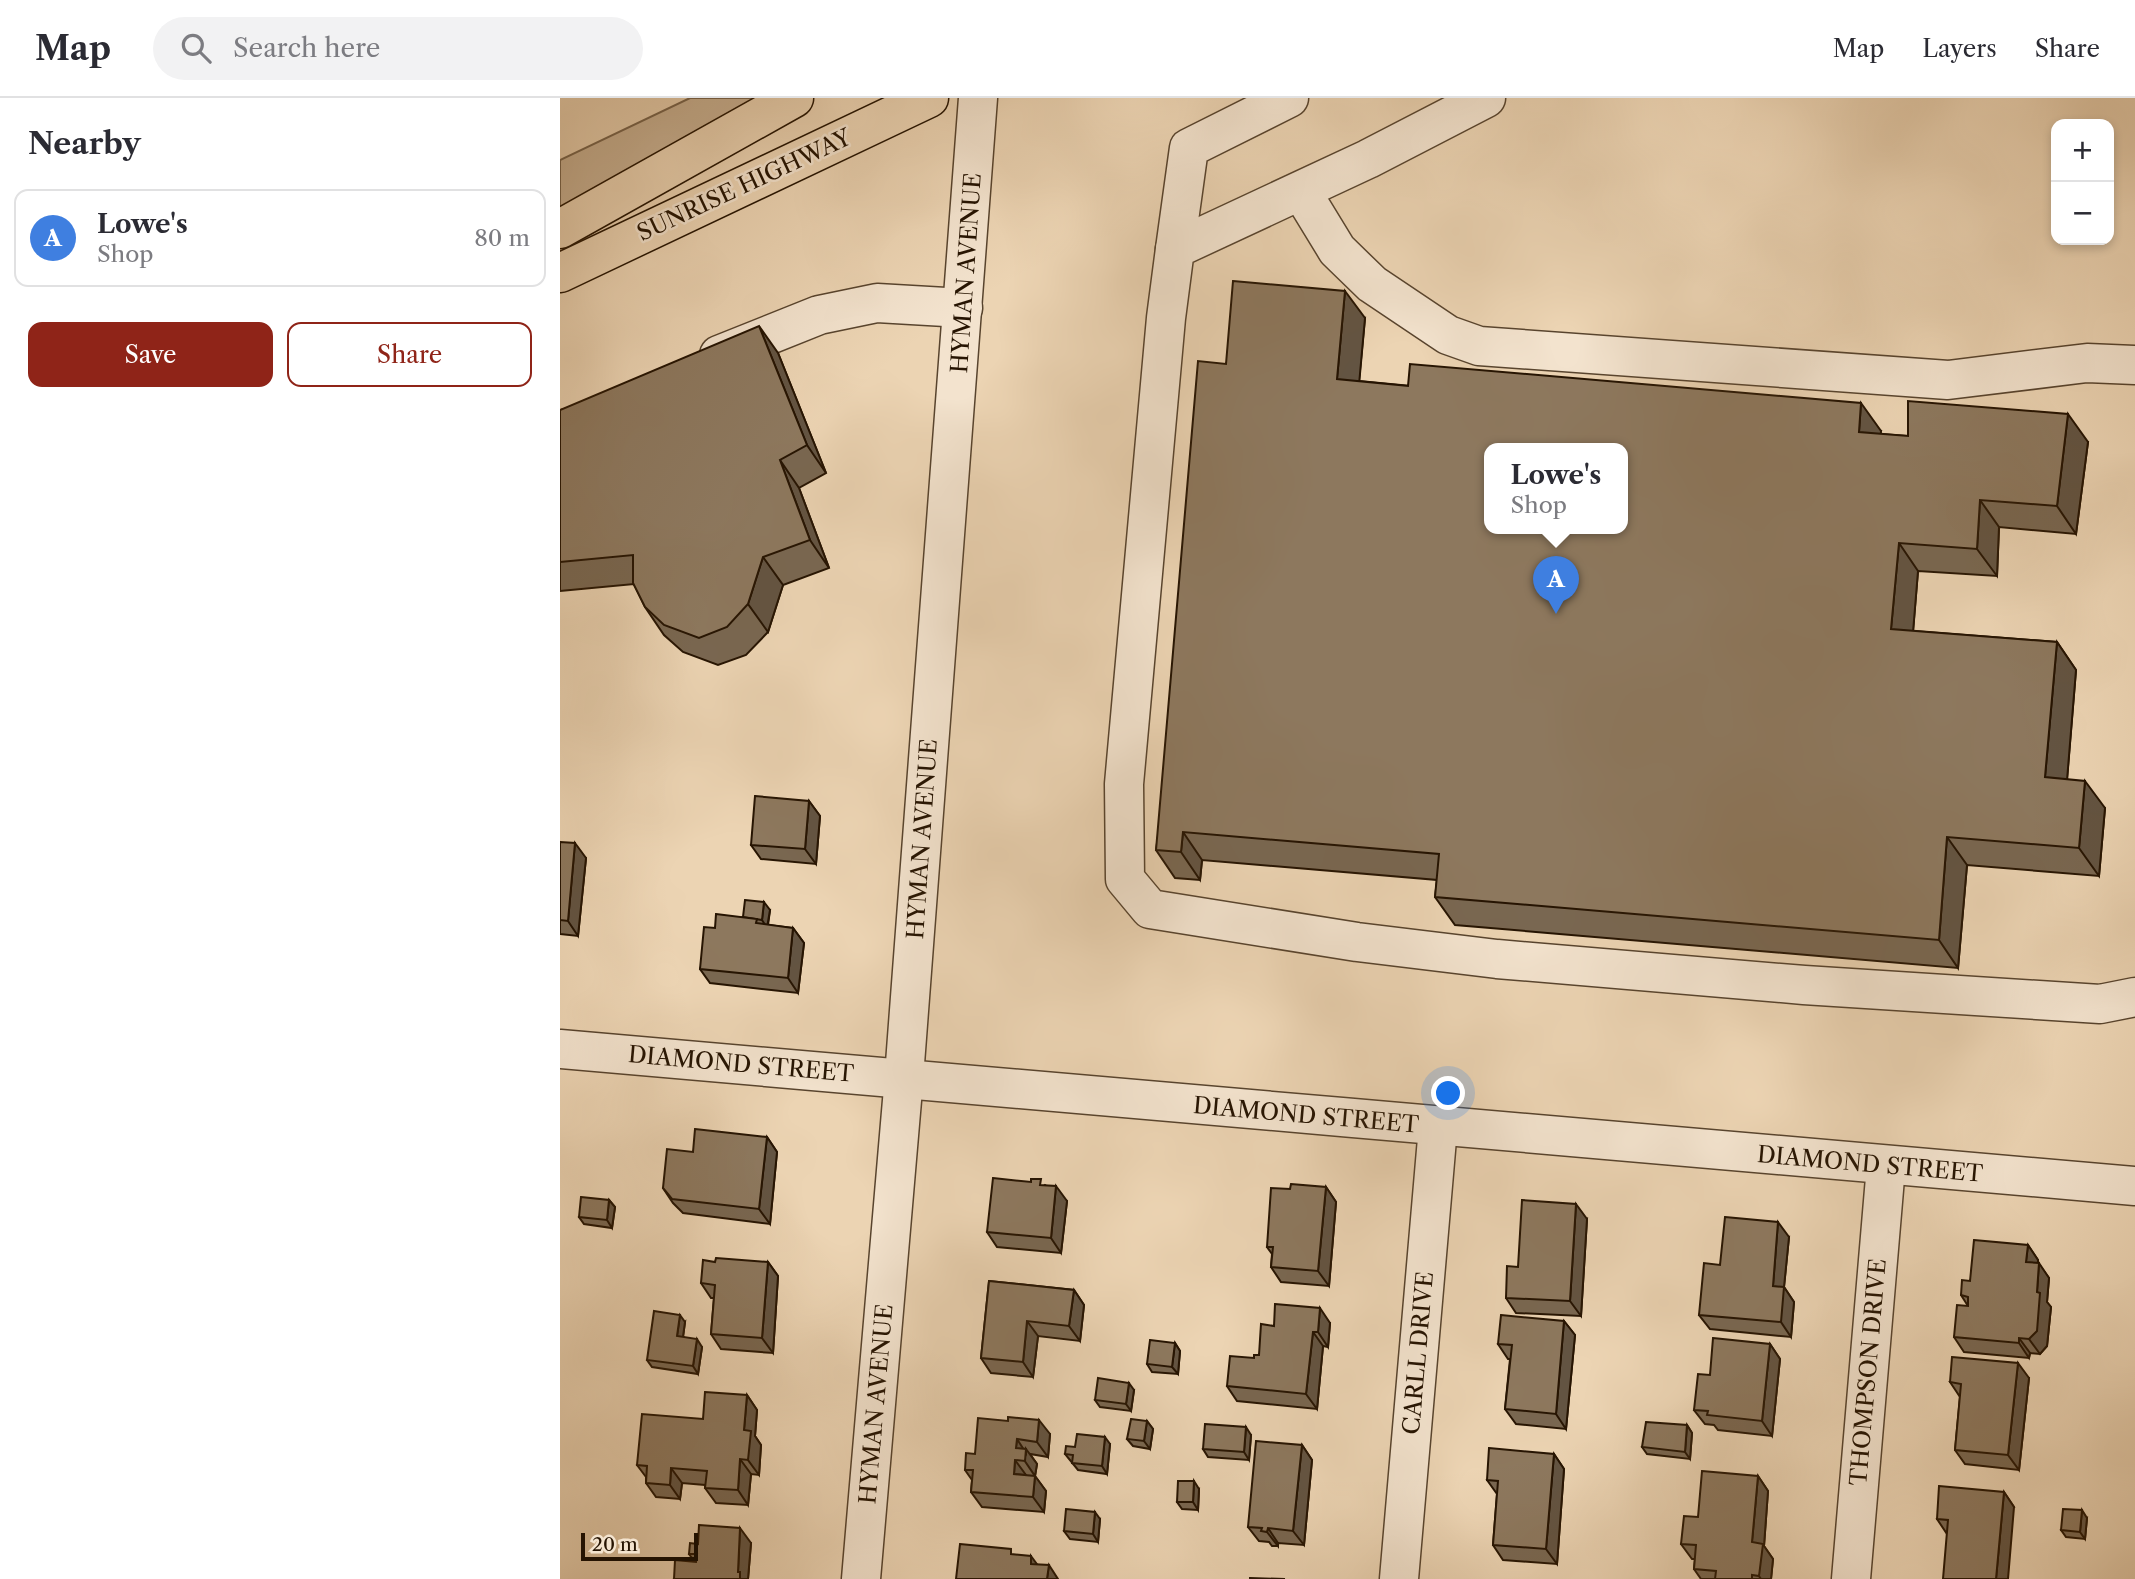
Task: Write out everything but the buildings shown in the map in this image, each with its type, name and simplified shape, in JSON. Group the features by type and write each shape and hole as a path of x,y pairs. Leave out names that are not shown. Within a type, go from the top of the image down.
{"main road":[{"path":"560,229 794,98"},
{"name":"SUNRISE HIGHWAY","path":"560,273 929,98"}],"street":[{"name":"HYMAN AVENUE","path":"861,1579 904,1077 978,98"},
{"path":"1289,98 1189,148 1166,318 1124,784 1125,879 1150,909 1357,943 1497,959 1804,985 2100,1004 2135,997"},
{"path":"1175,249 1368,159 1486,98"},
{"path":"1301,191 1337,250 1372,284 1448,335 1479,346 1948,380 2087,363 2135,365"},
{"path":"690,368 819,315 877,303 963,308"},
{"name":"DIAMOND STREET","path":"560,1049 2135,1186"},
{"name":"CARLL DRIVE","path":"1399,1579 1438,1127"},
{"name":"THOMPSON DRIVE","path":"1851,1579 1886,1166"}],"shaded area":[{"path":"690,98 763,98 560,209 560,160"}],"place":[{"name":"Lowe's","path":"1556,614"}]}
